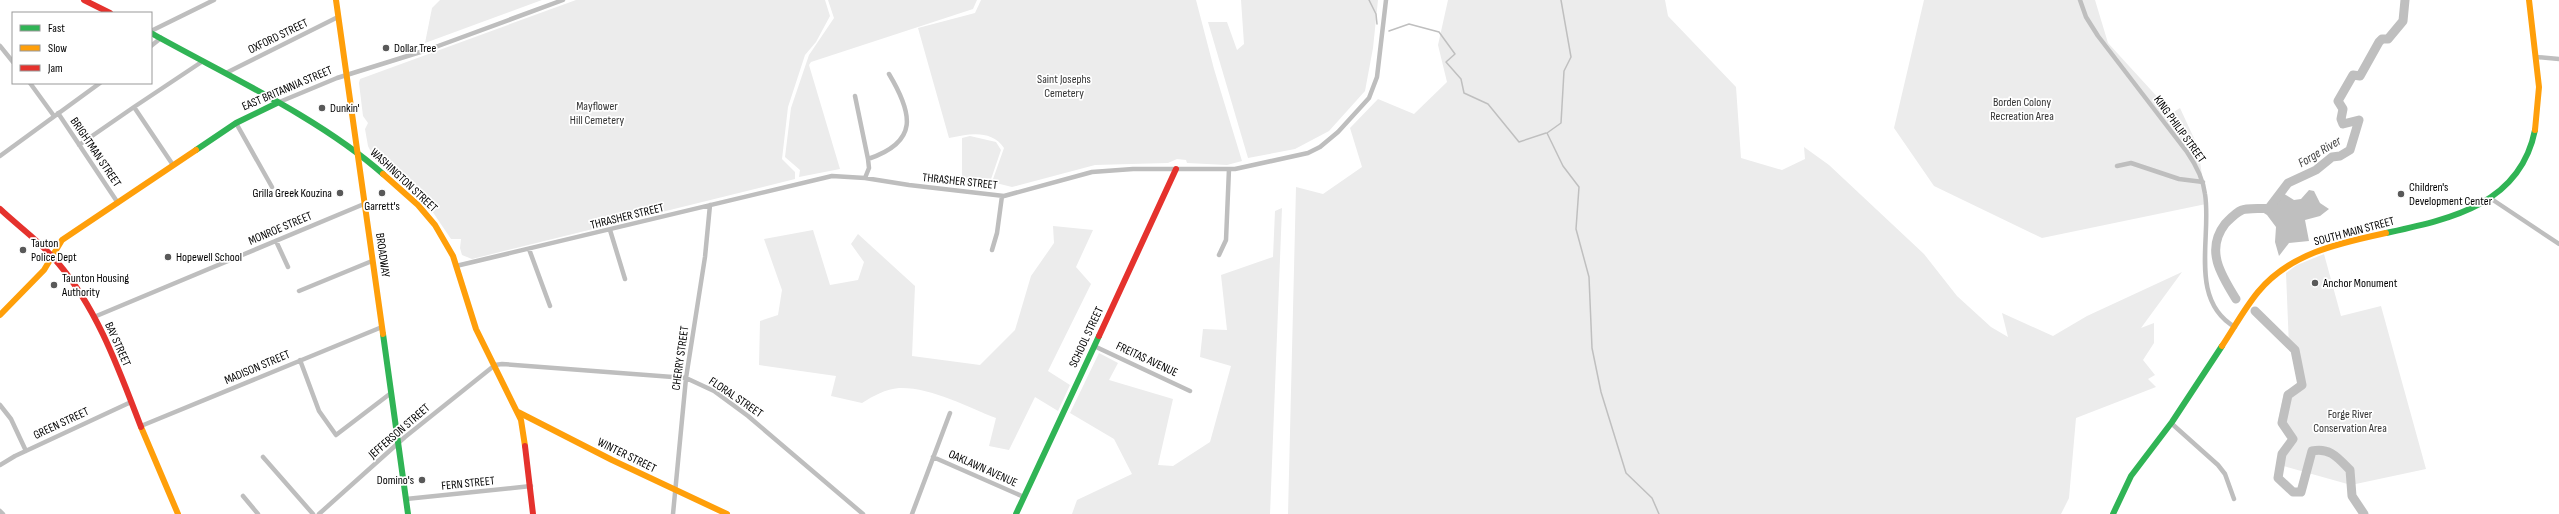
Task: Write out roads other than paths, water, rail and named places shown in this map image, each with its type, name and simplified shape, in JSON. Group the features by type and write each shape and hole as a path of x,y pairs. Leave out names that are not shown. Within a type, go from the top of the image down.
{"street":[{"path":"84,0 108,12"},
{"path":"152,31 214,0"},
{"name":"BROADWAY","path":"336,0 408,514"},
{"name":"EAST BRITANNIA STREET","path":"0,315 44,270 62,240 236,123 277,103 347,76 430,49 563,0"},
{"name":"THRASHER STREET","path":"456,266 825,178 865,178 909,185 1002,196 1092,172 1133,169 1229,169 1311,152 1338,132 1358,112 1369,98 1377,77 1386,0"},
{"name":"KING PHILIP STREET","path":"2080,0 2086,17 2098,36 2187,152 2203,182 2206,204 2206,283 2220,316 2235,327"},
{"name":"SOUTH MAIN STREET","path":"2113,514 2131,474 2171,423 2248,305 2262,288 2283,270 2303,257 2340,244 2441,220 2472,209 2490,198 2517,172 2534,139 2540,103 2529,0"},
{"name":"OXFORD STREET","path":"226,73 338,18"},
{"name":"WASHINGTON STREET","path":"152,33 226,73 357,151 421,208 445,238 456,266 474,324 518,412 525,435 533,514"},
{"path":"152,45 161,38"},
{"path":"0,46 12,61"},
{"path":"2536,57 2559,59"},
{"path":"79,145 203,61"},
{"path":"868,159 887,152 896,146 908,126 905,104 889,74"},
{"name":"BRIGHTMAN STREET","path":"31,84 79,145 118,203"},
{"path":"0,156 99,84"},
{"path":"855,96 868,159 869,168 865,178"},
{"path":"134,107 173,165"},
{"path":"236,123 272,187"},
{"path":"2117,166 2131,163 2179,179 2203,182"},
{"name":"SCHOOL STREET","path":"1016,514 1176,169"},
{"path":"1219,255 1226,240 1229,169"},
{"path":"992,250 997,233 1002,196"},
{"path":"2490,198 2559,244"},
{"name":"MONROE STREET","path":"94,317 364,204"},
{"name":"CHERRY STREET","path":"673,514 686,378 705,257 710,205"},
{"name":"BAY STREET","path":"0,209 52,256 71,280 94,317 178,514"},
{"path":"610,230 625,279"},
{"path":"276,241 288,267"},
{"path":"529,249 550,306"},
{"path":"299,291 372,262"},
{"name":"MADISON STREET","path":"141,426 382,326"},
{"name":"FREITAS AVENUE","path":"1094,346 1190,391"},
{"path":"300,360 319,411 336,435 391,393"},
{"name":"FLORAL STREET","path":"495,365 630,372 686,378 714,391 748,416 862,514"},
{"name":"JEFFERSON STREET","path":"319,514 398,444 495,365"},
{"name":"GREEN STREET","path":"0,465 26,451 131,402"},
{"path":"0,405 11,419 26,451"},
{"name":"WINTER STREET","path":"518,412 676,491 727,514"},
{"path":"912,514 950,413"},
{"path":"2171,423 2218,465 2225,474 2234,499"},
{"path":"263,457 313,514"},
{"name":"OAKLAWN AVENUE","path":"933,457 1024,497"},
{"name":"FERN STREET","path":"406,499 531,486"},
{"path":"243,496 258,514"},
{"path":"0,511 3,514"}],"waterway":[{"path":"1369,0 1376,14 1377,24"},
{"path":"1561,0 1571,57 1564,71 1561,123 1547,133 1563,166 1579,187 1576,229 1589,277 1592,348 1601,392 1626,473 1652,498 1659,514"},
{"name":"Forge River","path":"2236,299 2225,281 2217,262 2216,243 2219,234 2225,224 2237,213 2244,209 2269,208 2288,183 2316,170 2332,157 2340,156 2350,150 2359,120 2343,124 2341,119 2343,109 2338,101 2353,75 2360,76 2379,42 2382,39 2388,39 2403,21 2405,0"},
{"path":"1389,31 1409,24 1439,32 1455,54 1446,62 1461,79 1464,93 1488,104 1519,142 1546,133"},
{"name":"Forge River","path":"2255,311 2295,350 2302,385 2288,395 2282,423 2293,439 2282,454 2278,478 2293,492 2301,492 2312,451 2318,450 2329,452 2350,470 2352,496 2364,514"}],"place":[{"name":"Dollar Tree","path":"386,48"},
{"name":"Dunkin'","path":"322,108"},
{"name":"Grilla Greek Kouzina","path":"340,193"},
{"name":"Garrett's","path":"382,193"},
{"name":"Children's Development Center","path":"2401,194"},
{"name":"Tauton Police Dept","path":"23,250"},
{"name":"Hopewell School","path":"168,257"},
{"name":"Anchor Monument","path":"2315,283"},
{"name":"Taunton Housing Authority","path":"54,285"},
{"name":"Domino's","path":"422,480"}],"park label":[{"name":"Saint Josephs Cemetery","path":"1064,86"},
{"name":"Borden Colony Recreation Area","path":"2022,109"},
{"name":"Mayflower Hill Cemetery","path":"597,113"},
{"name":"Forge River Conservation Area","path":"2350,421"}]}
